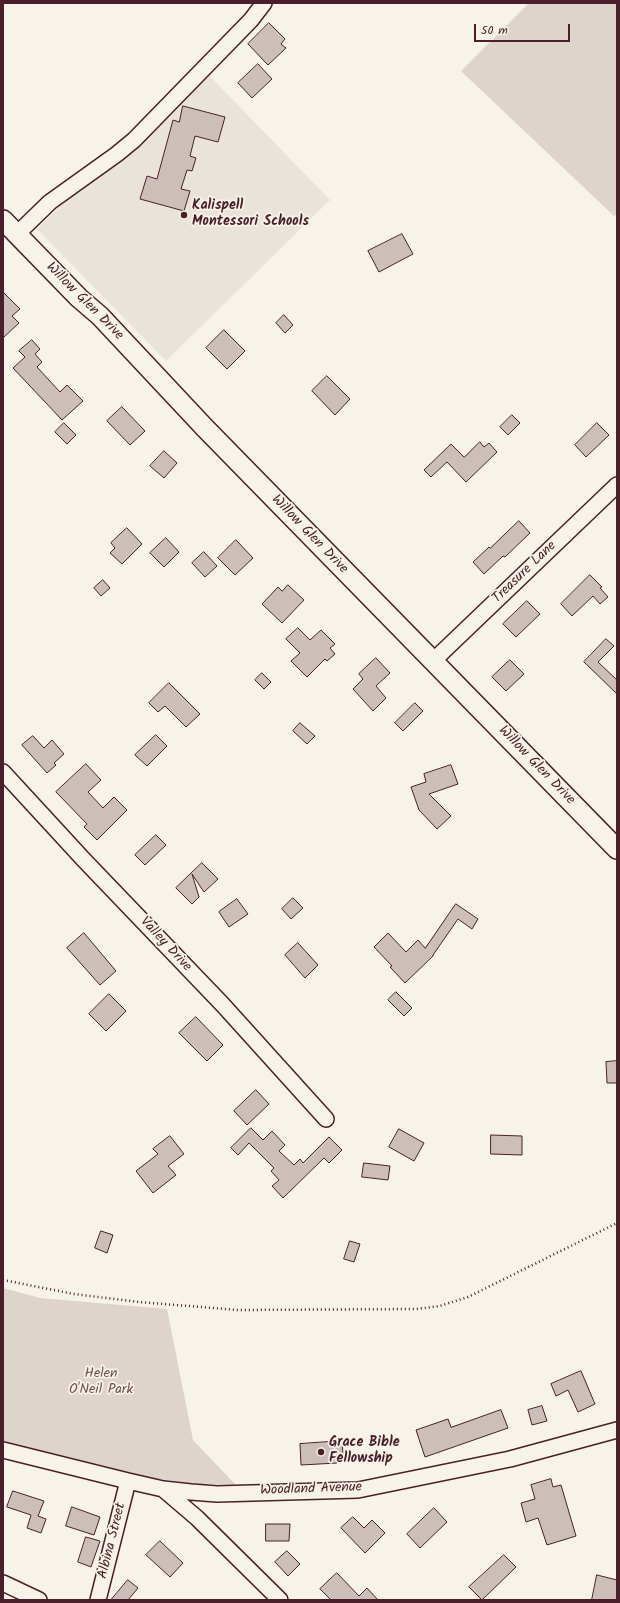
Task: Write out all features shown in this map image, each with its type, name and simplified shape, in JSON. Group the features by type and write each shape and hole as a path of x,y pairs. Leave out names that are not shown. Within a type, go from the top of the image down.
{"main road":[{"name":"Willow Glen Drive","path":"3,220 79,298 100,316 205,428 617,849"}],"street":[{"path":"17,234 50,202 134,140 251,20 264,3"},
{"name":"Treasure Lane","path":"433,661 617,485"},
{"name":"Valley Drive","path":"3,772 84,860 223,1005 326,1119"},
{"name":"Woodland Avenue","path":"3,1450 128,1481 163,1488 217,1494 358,1490 510,1459 617,1430"},
{"name":"Albina Street","path":"98,1600 128,1481"},
{"path":"163,1488 197,1518 280,1600"},
{"path":"3,1584 39,1600"}],"path":[{"path":"3,1280 74,1294 139,1302 238,1310 434,1307 468,1297 617,1223"}],"shaded area":[{"name":"Kalispell Montessori Schools","path":"202,68 330,200 166,361 37,229"}],"green space":[{"path":"529,3 617,3 617,214 614,216 461,71"},
{"name":"Helen O'Neil Park","path":"3,1288 40,1298 167,1309 193,1440 236,1485 196,1484 151,1478 3,1442"}],"building":[{"path":"269,23 285,39 281,44 286,48 268,65 248,44"},
{"path":"258,64 272,79 252,98 238,83"},
{"path":"183,106 225,117 218,142 195,136 190,156 196,158 192,171 187,170 181,189 190,191 184,211 140,199 147,176 157,179 173,120 179,122"},
{"path":"402,234 413,254 379,272 368,251"},
{"path":"3,292 20,309 12,316 19,323 3,338"},
{"path":"284,315 293,325 285,333 276,323"},
{"path":"224,330 245,351 227,369 206,348"},
{"path":"32,340 40,349 35,354 42,362 37,367 60,392 67,385 83,401 62,420 13,368 25,357 19,351"},
{"path":"327,376 350,399 335,415 312,391"},
{"path":"122,407 145,431 130,445 107,421"},
{"path":"512,415 520,423 508,435 500,427"},
{"path":"64,423 76,435 67,444 55,432"},
{"path":"597,423 609,435 586,457 575,445"},
{"path":"480,442 484,447 489,443 497,452 466,482 447,462 431,477 424,470 451,444 464,457"},
{"path":"164,451 177,463 164,478 150,466"},
{"path":"519,521 530,533 505,557 503,556 484,574 473,562"},
{"path":"127,528 142,544 122,564 110,553 115,548 111,543"},
{"path":"166,538 179,552 164,567 150,553"},
{"path":"236,540 253,558 235,575 218,558"},
{"path":"204,552 217,566 205,577 192,563"},
{"path":"590,575 602,587 600,588 608,597 600,604 593,596 572,616 561,604"},
{"path":"103,580 110,588 101,596 94,588"},
{"path":"288,585 304,600 282,623 262,604 278,587 282,591"},
{"path":"527,601 540,614 516,637 503,624"},
{"path":"298,628 310,640 321,630 335,644 330,648 335,654 327,661 325,659 307,677 291,661 300,653 286,639"},
{"path":"606,639 614,646 598,662 617,680 617,694 584,662"},
{"path":"376,658 390,673 376,686 386,698 373,711 353,689 363,679 359,674"},
{"path":"510,660 524,674 506,691 492,677"},
{"path":"262,673 271,682 264,689 255,680"},
{"path":"169,683 200,714 186,727 165,706 158,712 149,703"},
{"path":"415,703 423,711 403,731 395,723"},
{"path":"300,723 315,736 307,744 293,731"},
{"path":"156,735 167,746 147,766 135,755"},
{"path":"33,736 44,748 52,740 64,754 54,763 56,765 47,773 22,745"},
{"path":"86,764 101,780 88,792 103,808 114,797 127,810 97,840 84,827 87,824 56,792"},
{"path":"451,765 458,784 429,794 451,816 437,829 419,810 411,787 426,782 424,774"},
{"path":"156,835 166,845 145,865 135,855"},
{"path":"202,863 218,879 204,892 192,874 199,897 192,904 176,888"},
{"path":"293,898 303,908 291,919 282,909"},
{"path":"237,899 248,914 229,927 219,912"},
{"path":"456,904 478,919 472,929 458,919 433,956 405,983 390,967 392,966 374,947 388,933 406,952 418,940 425,948"},
{"path":"84,933 116,971 100,985 67,948"},
{"path":"298,943 318,965 305,978 285,955"},
{"path":"396,992 412,1008 404,1016 388,1000"},
{"path":"109,994 126,1011 106,1031 89,1014"},
{"path":"196,1017 223,1045 207,1061 179,1033"},
{"path":"617,1061 617,1083 607,1083 606,1062"},
{"path":"256,1090 269,1104 247,1125 234,1111"},
{"path":"251,1128 263,1140 272,1131 285,1145 279,1151 294,1165 300,1159 303,1163 329,1137 342,1150 329,1163 324,1158 283,1198 272,1186 279,1180 271,1171 274,1168 249,1143 238,1155 231,1148"},
{"path":"399,1129 424,1143 414,1161 389,1147"},
{"path":"491,1135 522,1136 522,1155 491,1154"},
{"path":"170,1136 184,1154 168,1166 176,1175 153,1193 136,1171 158,1154 153,1149"},
{"path":"364,1163 390,1166 388,1180 362,1177"},
{"path":"101,1231 113,1235 107,1253 95,1248"},
{"path":"350,1241 360,1244 354,1262 344,1259"},
{"path":"581,1371 595,1404 578,1412 568,1390 556,1396 551,1384"},
{"path":"542,1406 547,1421 532,1425 528,1410"},
{"path":"501,1410 508,1428 425,1457 416,1430 448,1419 451,1427"},
{"path":"342,1441 343,1454 337,1454 337,1463 301,1465 300,1444"},
{"path":"551,1479 553,1487 561,1485 576,1536 547,1545 538,1518 526,1522 521,1503 535,1499 531,1485"},
{"path":"13,1491 44,1501 38,1516 46,1519 41,1533 27,1528 31,1515 7,1507"},
{"path":"72,1507 100,1517 94,1535 66,1526"},
{"path":"434,1508 447,1522 420,1548 407,1534"},
{"path":"353,1517 364,1528 372,1520 385,1533 365,1553 341,1528"},
{"path":"266,1524 290,1524 289,1541 266,1541"},
{"path":"86,1537 100,1541 91,1567 78,1562"},
{"path":"160,1541 183,1563 170,1577 146,1555"},
{"path":"287,1551 300,1564 288,1576 275,1562"},
{"path":"504,1555 516,1567 482,1600 469,1587"},
{"path":"337,1573 359,1596 367,1588 378,1600 331,1600 320,1589"},
{"path":"597,1575 617,1580 617,1600 592,1600"},
{"path":"128,1580 138,1588 128,1600 111,1600"}],"place":[{"name":"Kalispell Montessori Schools","path":"184,215"},
{"name":"Grace Bible Fellowship","path":"321,1452"}]}
